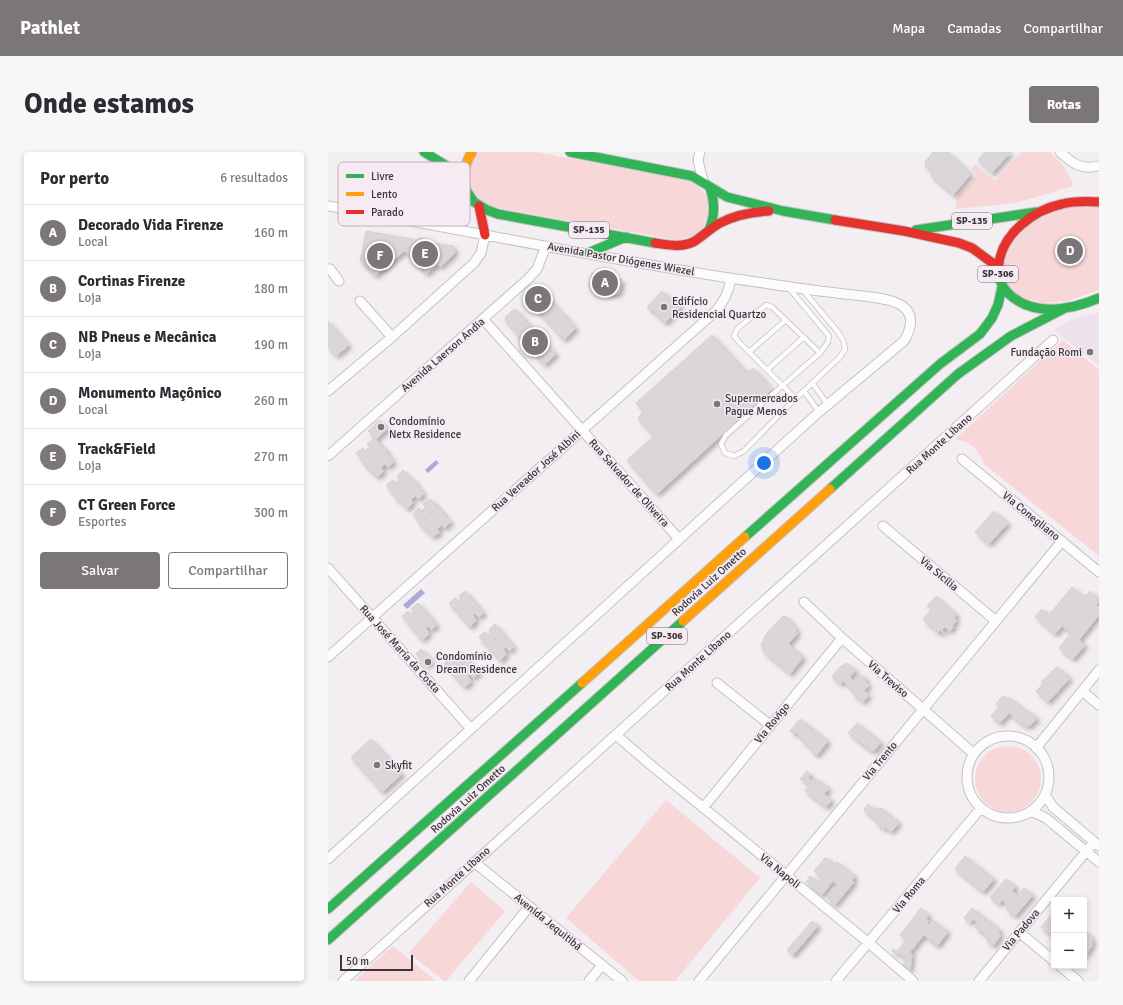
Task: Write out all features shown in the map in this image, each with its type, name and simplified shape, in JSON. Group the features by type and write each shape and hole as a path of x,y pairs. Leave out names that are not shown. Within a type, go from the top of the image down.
{"main road":[{"name":"SP-135","path":"424,152 440,162"},
{"path":"467,162 472,152"},
{"name":"SP-135","path":"570,152 682,173 702,181 710,188 727,197 783,211 943,239 965,245 983,255 998,267"},
{"path":"709,230 713,222 715,209 715,203 710,188"},
{"name":"SP-306","path":"1078,202 1099,192"},
{"name":"SP-135","path":"470,197 479,206 498,214 673,245 682,245 695,241 709,230 735,217 749,213 783,211"},
{"name":"SP-306","path":"1098,299 1065,308 1045,309 1030,307 1012,298 1002,287 998,267 1001,253 1009,238 1022,224 1040,211 1052,206 1078,202 1099,202"},
{"path":"479,206 485,235"},
{"name":"SP-135","path":"904,232 1040,211"},
{"path":"588,253 627,237"},
{"name":"Rodovia Luiz Ometto","path":"328,909 940,364 978,336 990,321 997,305 1002,287"},
{"name":"Rodovia Luiz Ometto","path":"328,940 958,374 1011,336 1065,308"}],"street":[{"path":"700,152 698,160 702,181"},
{"path":"1060,152 1070,162 1085,168 1099,166"},
{"name":"Avenida Pastor Diógenes Wiezel","path":"328,206 338,208"},
{"name":"Avenida Pastor Diógenes Wiezel","path":"436,226 731,278 888,300 900,305 909,314 911,321 911,328 904,341 828,404"},
{"path":"328,391 392,337 474,263 481,253 485,235"},
{"name":"Avenida Laerson Andia","path":"328,456 528,280 537,269 546,246"},
{"path":"328,269 330,269 339,281"},
{"name":"Rua Vereador José Albini","path":"328,656 717,310 725,299 729,290 731,278"},
{"path":"360,301 392,337"},
{"name":"Rua Salvador de Oliveira","path":"483,319 679,539"},
{"name":"Rua Monte Líbano","path":"343,981 1054,340"},
{"path":"328,859 828,404"},
{"name":"Via Conegliano","path":"962,459 1099,572"},
{"name":"Via Sicília","path":"883,526 996,621"},
{"name":"Via Trento","path":"699,981 1062,541"},
{"name":"Rua José María da Costa","path":"328,568 471,729"},
{"name":"Via Treviso","path":"804,602 842,638 974,754"},
{"name":"Via Rovigo","path":"703,808 842,638"},
{"path":"1036,748 1099,670"},
{"path":"717,683 770,725"},
{"path":"1082,691 1099,706"},
{"name":"Via Napoli","path":"616,735 913,981"},
{"path":"1004,737 1016,737 1027,741 1036,748 1043,756 1047,765 1049,776 1045,795 1039,804 1031,811 1019,817 1005,818 992,815 981,808 972,796 967,782 968,767 974,754 982,745 992,740 1004,737"},
{"path":"1045,795 1053,807 1096,844"},
{"name":"Via Roma","path":"836,981 869,944 981,808"},
{"path":"1031,811 1046,818 1099,862"},
{"name":"Via Padova","path":"980,981 1086,852 1096,844"},
{"name":"Avenida Jequitibá","path":"474,862 622,981"},
{"path":"469,981 529,907"},
{"path":"1019,932 1051,959"},
{"path":"589,981 602,965"},
{"path":"1064,969 1078,981"}],"lane":[{"path":"788,286 829,336 828,342 820,353 726,435 721,444 726,453 734,456 744,451 840,357 845,349 843,340 838,332 802,289"},
{"path":"796,399 734,336 737,329 766,305 772,307 820,353"},
{"path":"749,352 786,320"},
{"path":"768,370 804,337"},
{"path":"813,384 828,404"},
{"path":"804,391 819,412"}],"shaded area":[{"path":"480,152 537,152 691,181 704,192 708,201 706,222 702,230 696,234 678,240 487,206 479,201 470,186 470,165 475,156"},
{"path":"1021,152 1050,152 1067,171 1073,186 1016,203 956,209 956,198 977,176 971,169 975,164 995,181"},
{"path":"1099,206 1099,290 1068,301 1042,303 1015,295 1004,280 1005,251 1031,222 1065,208"},
{"name":"Fundação Romi","path":"1099,312 1099,366 1054,330 1072,319"},
{"path":"1063,340 1099,370 1099,556 984,464 974,447 966,442 955,439"},
{"path":"436,460 439,463 428,473 425,470"},
{"path":"421,589 425,593 407,609 403,605"},
{"path":"1008,746 1021,749 1031,756 1038,766 1041,779 1038,792 1031,802 1021,809 1008,812 995,809 985,802 978,792 975,779 978,766 985,756 995,749"},
{"path":"666,800 760,878 675,981 639,981 566,918"},
{"path":"471,882 505,911 446,981 444,981 409,953"},
{"path":"393,946 436,981 354,981"}],"building":[{"path":"933,152 948,152 971,174 953,195 931,176 933,174 927,166 925,167 926,161"},
{"path":"985,152 1011,152 992,173 978,160"},
{"path":"366,231 417,240 375,276 360,261"},
{"path":"421,237 427,242 453,246 455,253 440,267 417,240"},
{"path":"417,240 438,264 426,274 405,251"},
{"path":"592,273 622,280 619,293 614,295 594,291 589,285"},
{"path":"542,291 576,328 564,340 529,302"},
{"name":"Edifício Residencial Quartzo","path":"662,291 681,307 665,323 647,307"},
{"path":"515,309 525,320 514,331 505,320 506,316"},
{"path":"525,320 535,332 524,342 514,331"},
{"path":"328,321 349,345 336,356 328,347"},
{"path":"535,332 546,343 534,353 524,342"},
{"path":"712,335 747,373 753,368 772,389 657,494 627,460 654,436 638,419 643,410 636,403"},
{"path":"546,343 556,354 544,365 534,353"},
{"name":"Condomínio Netx Residence","path":"380,420 387,429 382,433 374,425"},
{"path":"380,420 387,429 376,439 368,431"},
{"path":"374,438 388,452 387,453 394,462 388,467 385,464 381,468 384,471 377,477 363,463 364,462 356,453 363,448 365,451 370,447 367,444"},
{"path":"382,446 388,452 373,464 368,459"},
{"path":"403,470 411,479 412,478 424,494 418,499 415,496 411,500 413,503 407,509 399,500 398,501 386,485 393,480 395,483 400,479 397,476"},
{"path":"412,478 417,484 403,496 398,491"},
{"path":"430,499 451,522 444,528 442,525 437,529 440,532 433,537 419,524 420,523 413,514 419,508 422,511 426,507 423,504"},
{"path":"438,507 444,513 430,525 424,519"},
{"path":"994,511 1008,523 989,544 975,532"},
{"path":"990,519 993,522 987,529 984,526"},
{"path":"1072,587 1085,597 1090,591 1099,599 1099,602 1096,605 1099,607 1099,615 1079,640 1085,645 1073,659 1059,648 1071,633 1062,626 1055,634 1035,617 1042,609 1049,615"},
{"path":"465,591 484,613 479,617 475,614 473,615 476,621 470,627 449,603 455,598 458,601 461,599 459,596"},
{"path":"936,596 957,615 954,618 957,620 952,626 954,627 950,631 945,627 942,630 945,633 944,634 940,630 938,633 923,619 932,609 927,606"},
{"path":"472,599 477,604 468,613 463,607"},
{"path":"418,603 437,625 431,630 428,626 426,628 429,634 422,640 402,616 408,611 411,614 414,611 411,609"},
{"path":"425,611 430,617 420,625 415,620"},
{"path":"783,616 788,618 796,628 797,634 788,644 803,657 790,674 764,652 761,645 766,634"},
{"path":"495,624 514,647 509,651 505,647 504,649 506,655 500,661 479,637 485,632 488,635 491,633 489,630"},
{"path":"502,633 507,638 498,647 493,641"},
{"path":"421,649 432,661 426,666 416,654"},
{"path":"460,651 479,673 473,678 470,674 468,676 471,682 464,687 444,664 450,658 453,662 456,659 454,656"},
{"name":"Condomínio Dream Residence","path":"429,658 432,661 426,666 423,662"},
{"path":"467,659 472,665 462,673 457,668"},
{"path":"846,663 856,670 850,677 854,681 860,674 866,679 865,681 869,685 864,691 869,695 863,702 852,693 854,691 843,681 841,684 832,677 839,668"},
{"path":"1057,667 1070,678 1048,702 1036,691 1043,684 1041,682"},
{"path":"1003,696 1008,699 1009,697 1037,718 1031,725 1027,726 1023,725 1009,713 1000,723 991,716 999,706 996,704"},
{"path":"800,719 828,741 817,755 811,751 812,749 801,740 802,739 795,732 794,734 790,731"},
{"path":"857,723 881,742 874,751 871,751 848,733"},
{"path":"863,736 869,741 865,746 859,742"},
{"name":"Skyfit","path":"371,739 402,774 382,792 351,757"},
{"path":"807,771 811,774 808,778 812,781 815,778 829,788 824,794 832,800 826,807 805,791 810,784 800,779"},
{"path":"868,804 873,809 881,808 899,823 891,832 885,827 884,829 864,810"},
{"path":"965,856 994,879 983,892 955,869"},
{"path":"826,857 835,865 837,862 855,876 852,880 854,882 835,905 827,898 838,885 833,881 822,895 806,882 810,876 818,882 822,877 814,871"},
{"path":"1006,879 1016,887 1012,891 1018,896 1024,888 1033,895 1015,916 1006,909 1009,906 1002,900 999,904 990,897"},
{"path":"921,908 929,915 926,919 929,921 926,923 929,925 933,920 948,932 937,946 924,935 910,952 912,954 910,970 903,965 906,961 903,959 905,958 892,951 893,949 897,952 906,940 900,935"},
{"path":"972,908 1000,930 998,933 1001,935 993,946 987,941 989,938 975,927 978,923 973,919 970,923 964,918"},
{"path":"1051,915 1051,935 1041,927"},
{"path":"812,921 818,926 793,955 787,950"},
{"path":"1087,933 1092,937 1092,946 1087,953"}],"traffic: fast":[{"path":"424,152 440,162"},
{"path":"570,152 692,176 727,197 783,211 835,220"},
{"path":"709,230 714,209 710,188"},
{"path":"470,196 474,202 487,210 498,214 655,243"},
{"path":"916,230 1037,212"},
{"path":"588,253 626,237"},
{"path":"999,263 998,271 1003,287 1009,294 1029,306 1041,309 1065,308 1099,298"},
{"path":"745,537 940,364 980,334 992,318 998,305 1002,287"},
{"path":"830,489 958,374 1011,336 1065,308"},
{"path":"328,940 683,621"},
{"path":"328,909 582,683"}],"traffic: slow":[{"path":"467,162 472,152"},
{"path":"683,621 830,489"},
{"path":"582,683 745,537"}],"traffic: jam":[{"path":"999,263 1002,252 1013,233 1031,217 1051,207 1071,202 1099,202"},
{"path":"479,206 485,235"},
{"path":"655,243 665,245 686,245 695,241 726,220 744,214 769,211"},
{"path":"835,220 904,231 959,243 972,248 998,267"}],"place":[{"name":"Monumento Maçônico","path":"1070,251"},
{"name":"Track&Field","path":"425,254"},
{"name":"CT Green Force","path":"380,256"},
{"name":"Decorado Vida Firenze","path":"605,283"},
{"name":"NB Pneus e Mecânica","path":"538,299"},
{"name":"Edifício Residencial Quartzo","path":"664,307"},
{"name":"Cortinas Firenze","path":"535,342"},
{"name":"Fundação Romi","path":"1090,352"},
{"name":"Supermercados Pague Menos","path":"717,404"},
{"name":"Condomínio Netx Residence","path":"381,427"},
{"name":"Condomínio Dream Residence","path":"428,662"},
{"name":"Skyfit","path":"377,765"}]}
